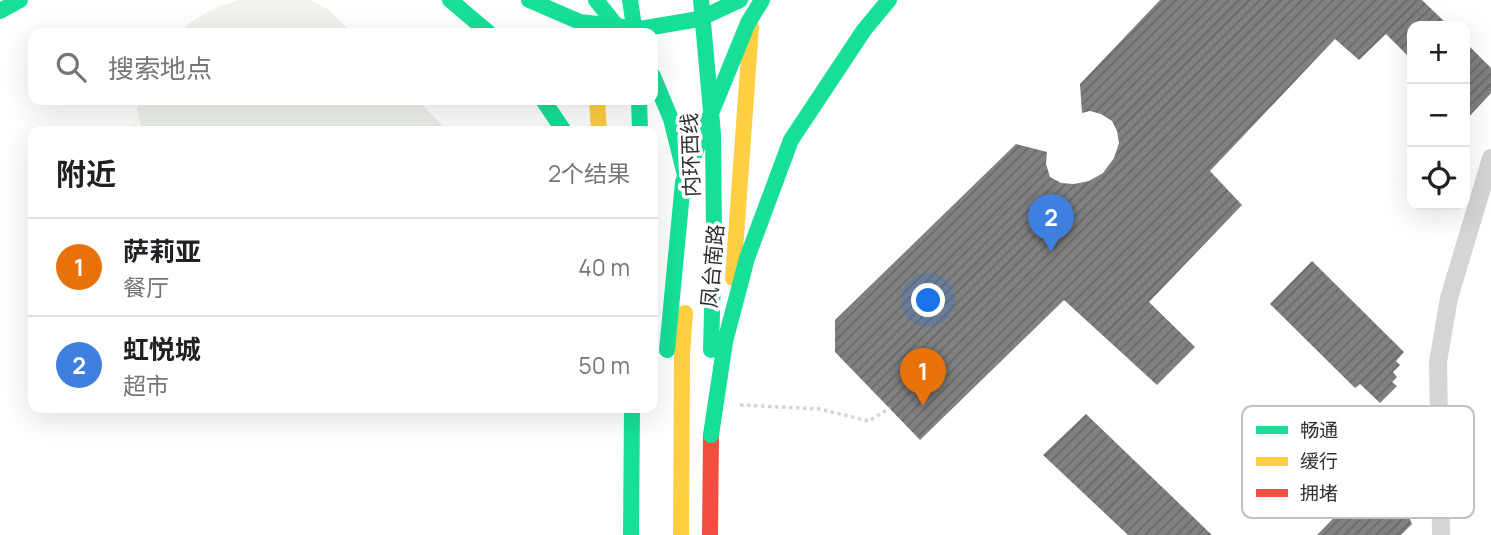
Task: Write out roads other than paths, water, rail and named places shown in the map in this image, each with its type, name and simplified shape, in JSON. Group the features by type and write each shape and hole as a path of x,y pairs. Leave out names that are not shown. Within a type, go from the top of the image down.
{"main road":[{"path":"0,11 20,0"},
{"path":"450,0 483,28"},
{"path":"529,0 583,28"},
{"path":"596,0 618,28"},
{"path":"630,0 634,28"},
{"name":"内环西线","path":"701,0 713,134 711,435"},
{"path":"646,28 699,19 740,0"},
{"name":"凤台南路","path":"716,535 752,0"},
{"path":"666,375 683,182 748,23 762,0"},
{"path":"710,535 711,435 725,342 747,258 791,140 864,30 889,0"},
{"path":"658,88 671,119 693,207 682,355 681,535"},
{"path":"546,105 561,126"},
{"path":"597,105 599,126"},
{"path":"639,105 640,126"},
{"path":"616,535 617,413"},
{"path":"631,535 632,413"}],"street":[{"path":"1439,406 1438,362 1449,298 1491,158"}],"place":[{"name":"虹悦城","path":"1051,252"},
{"name":"萨莉亚","path":"923,406"}]}
